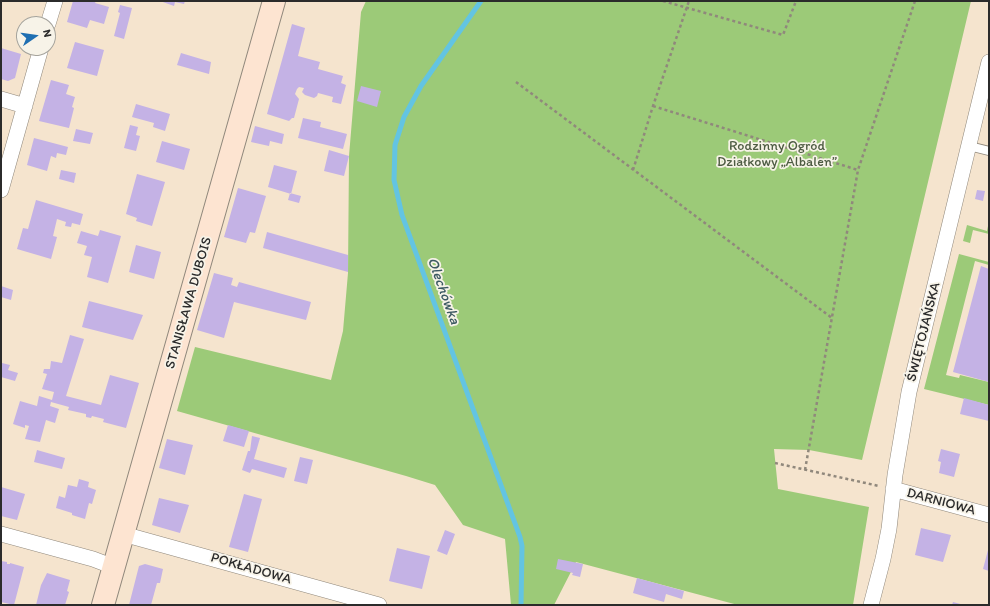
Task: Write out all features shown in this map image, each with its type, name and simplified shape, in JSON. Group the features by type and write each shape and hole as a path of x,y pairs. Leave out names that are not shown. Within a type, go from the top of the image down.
{"street":[{"path":"50,16 54,1"},
{"name":"STANISŁAWA DUBOIS","path":"103,605 274,1"},
{"path":"1,190 39,56"},
{"name":"ŚWIĘTOJAŃSKA","path":"871,605 889,529 893,490 909,392 989,62"},
{"path":"1,99 25,106"},
{"name":"DARNIOWA","path":"893,490 989,514"},
{"path":"1,534 93,559 114,567"},
{"name":"POKŁADOWA","path":"124,534 379,605"}],"lane":[{"path":"969,146 989,151"}],"path":[{"path":"663,1 783,35 796,1"},
{"path":"633,170 689,1"},
{"path":"805,470 858,170 915,1"},
{"path":"516,82 832,318"},
{"path":"653,106 858,170"},
{"path":"775,464 893,490"}],"green space":[{"name":"Rodzinny Ogród Działkowy „Albalen”","path":"366,1 971,1 862,460 809,450 774,449 778,489 869,507 853,605 738,605 576,562 554,605 511,605 505,539 463,525 435,485 177,411 195,347 331,380 343,331 348,273 349,156 361,12"},
{"path":"989,221 989,234 973,230 970,243 963,241 967,225 987,231"},
{"path":"959,254 989,262 989,265 975,261 946,375 959,378 960,375 989,382 989,405 924,389"}],"building":[{"path":"73,1 96,1 95,3 109,7 104,24 90,20 87,28 67,22"},
{"path":"160,1 185,1 184,4 175,2 174,6"},
{"path":"120,5 132,8 124,39 114,36 120,13 118,12"},
{"path":"292,24 305,28 298,56 320,62 318,69 343,76 341,83 346,85 341,104 332,102 333,97 318,93 314,98 305,95 302,92 304,88 299,87 295,94 299,99 294,118 289,121 267,114"},
{"path":"75,42 104,50 97,76 67,68"},
{"path":"1,48 16,52 16,56 20,56 15,78 8,81 1,79"},
{"path":"181,53 211,62 209,74 177,65"},
{"path":"51,80 69,85 66,94 75,97 69,128 39,121"},
{"path":"361,86 381,91 377,107 357,101"},
{"path":"136,104 170,114 165,131 153,127 154,123 132,117"},
{"path":"303,118 321,122 320,127 347,134 343,149 298,138"},
{"path":"130,125 138,127 136,135 140,136 136,151 124,148"},
{"path":"255,126 284,134 282,144 270,141 269,146 251,142"},
{"path":"76,129 93,133 90,144 73,141"},
{"path":"34,138 68,147 66,155 57,153 56,158 51,156 47,171 27,165"},
{"path":"162,141 190,149 184,170 156,162"},
{"path":"329,150 349,156 344,176 324,171"},
{"path":"274,165 297,171 291,194 268,187"},
{"path":"61,170 76,173 74,183 59,179"},
{"path":"137,174 165,182 152,226 136,221 137,218 126,214"},
{"path":"238,188 266,196 255,233 250,232 246,243 224,237"},
{"path":"977,190 985,191 983,201 975,199"},
{"path":"290,193 301,196 299,203 288,200"},
{"path":"36,200 83,214 80,225 72,223 71,227 65,226 66,222 57,219 53,236 57,237 51,259 17,249 23,228 28,229"},
{"path":"100,230 121,236 108,283 87,277 92,257 84,255 87,246 77,243 81,231 98,236"},
{"path":"267,232 348,255 348,272 263,248"},
{"path":"136,245 161,252 154,279 129,272"},
{"path":"981,266 989,269 989,382 953,372"},
{"path":"214,273 233,278 231,285 237,287 239,282 311,302 306,320 234,302 224,338 197,330"},
{"path":"1,286 13,290 11,300 1,297"},
{"path":"89,301 143,315 133,340 82,327"},
{"path":"70,335 84,339 66,396 101,405 110,375 139,383 126,428 103,422 104,419 92,416 91,418 86,417 86,414 68,410 69,407 51,402 50,406 59,409 55,423 46,420 40,442 25,439 29,426 25,425 25,428 13,424 20,401 37,406 39,396 52,400 54,392 42,389 47,374 43,373 44,369 50,369 51,361 62,363"},
{"path":"2,363 10,365 8,370 18,373 15,381 1,377"},
{"path":"964,398 989,405 989,421 960,414"},
{"path":"228,425 249,431 244,447 223,441"},
{"path":"252,436 260,438 254,459 287,468 284,478 252,469 250,473 242,470 248,451 250,451"},
{"path":"167,439 193,445 185,475 159,468"},
{"path":"941,449 960,454 954,477 939,473 941,462 938,461"},
{"path":"37,450 65,458 62,469 34,462"},
{"path":"300,457 313,460 307,484 294,481"},
{"path":"79,479 89,482 88,487 96,490 92,504 89,503 85,519 56,508 59,496 65,498 68,485 77,487"},
{"path":"1,487 25,494 17,520 1,516"},
{"path":"244,494 262,499 248,552 229,547"},
{"path":"159,498 189,505 180,533 152,525"},
{"path":"921,528 951,535 943,562 915,555"},
{"path":"445,530 455,534 447,555 437,551"},
{"path":"397,548 430,556 422,589 389,581"},
{"path":"989,550 989,571 983,569"},
{"path":"558,559 583,564 580,577 572,575 573,573 556,569"},
{"path":"1,561 7,562 7,564 10,563 24,567 14,605 1,602"},
{"path":"145,564 163,569 160,583 157,583 151,605 129,605 139,566"},
{"path":"47,573 70,580 67,591 69,592 65,605 36,605 41,585"},
{"path":"637,578 684,591 682,599 666,594 664,602 633,593"},
{"path":"953,602 964,605 952,605"}],"waterway":[{"name":"Olechówka","path":"481,1 421,86 404,117 395,145 394,180 402,215 520,537 522,546 521,605"}]}
